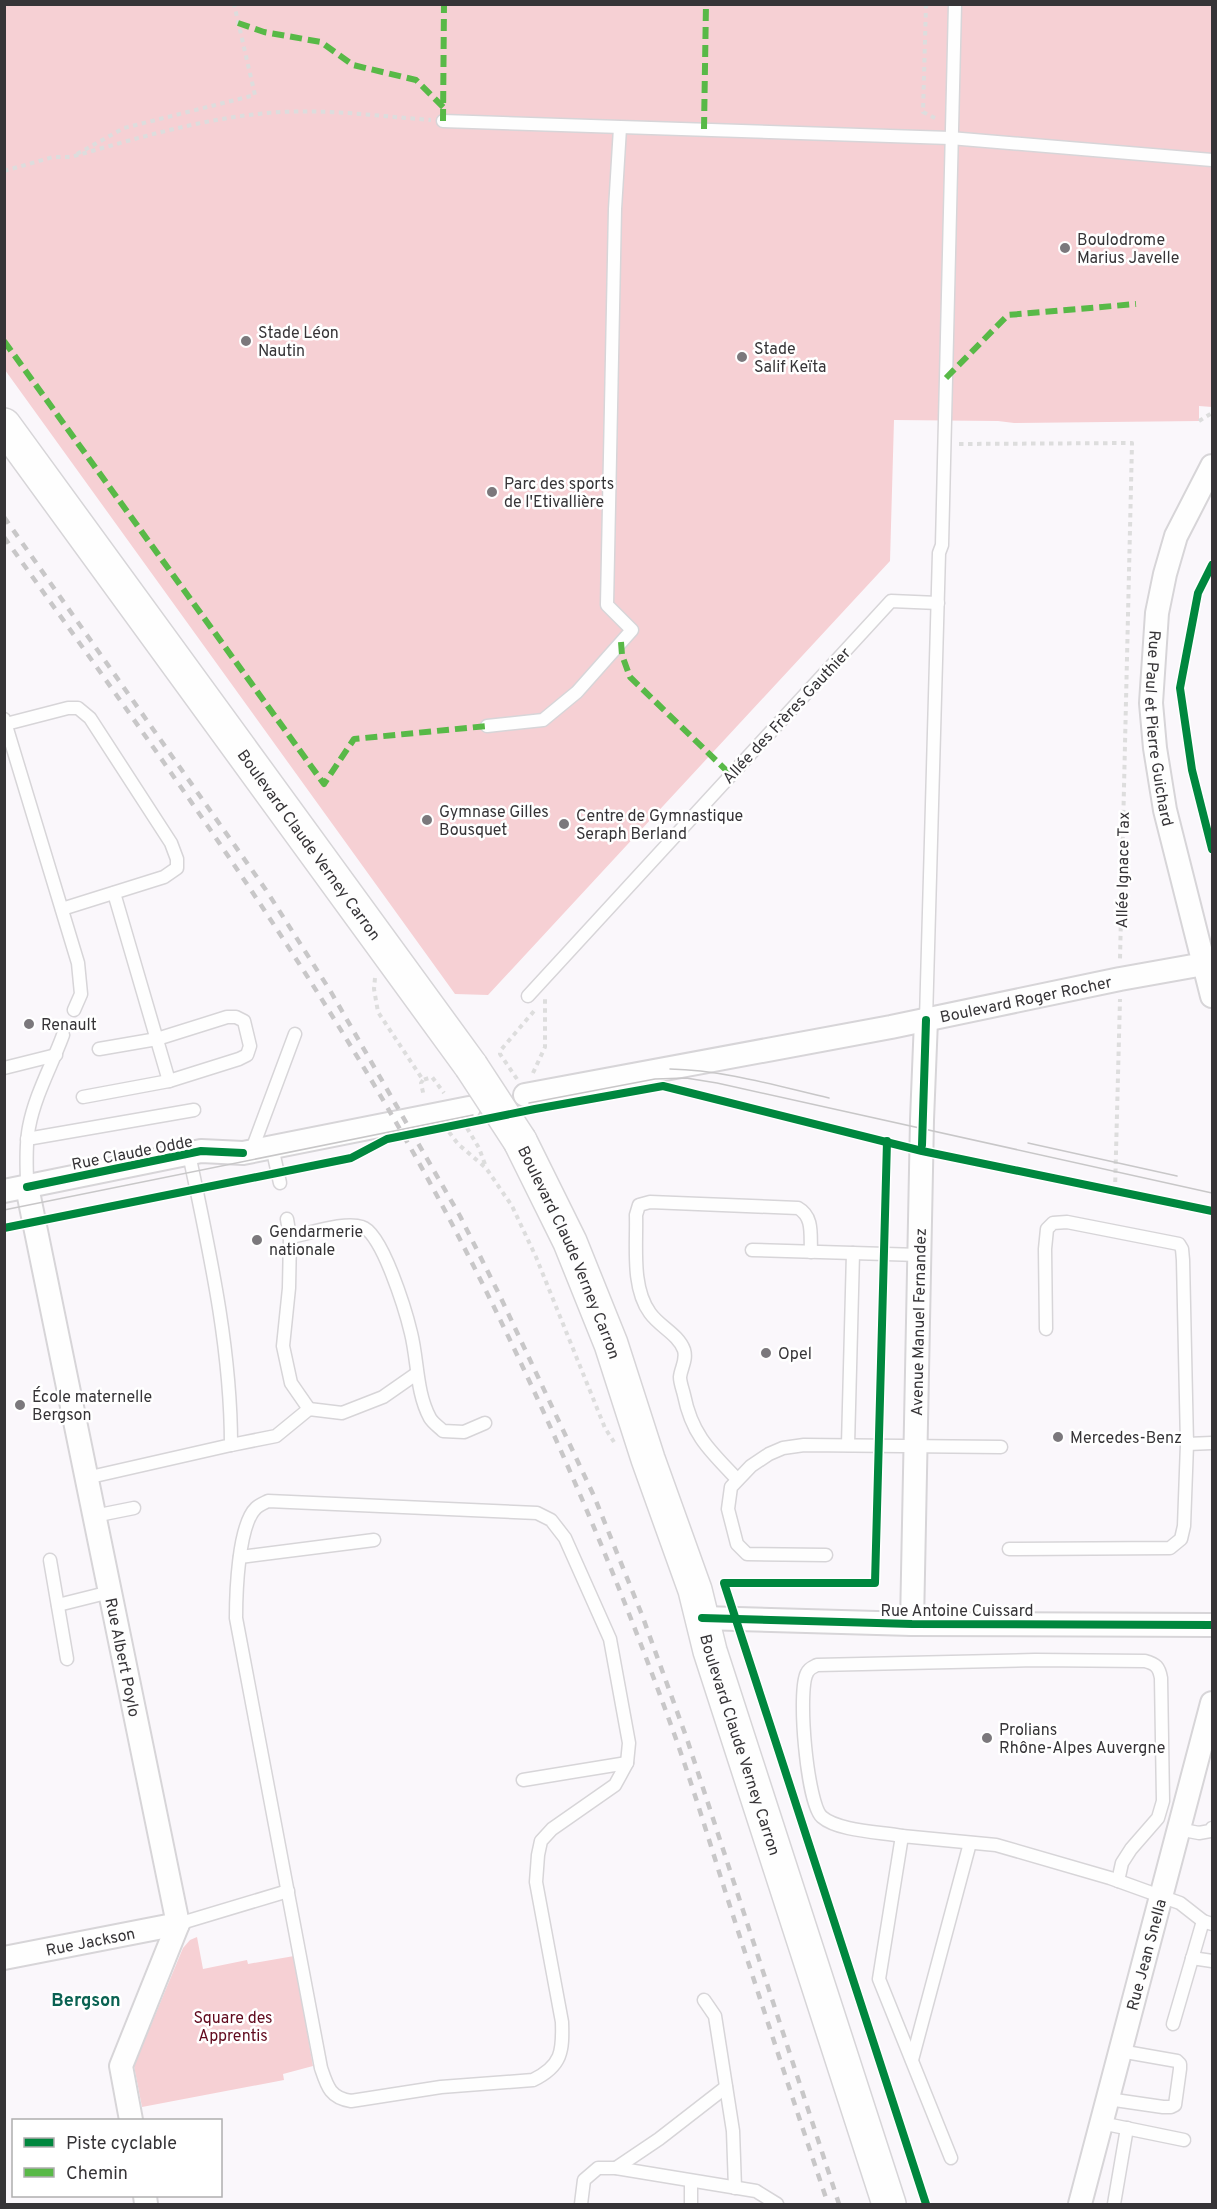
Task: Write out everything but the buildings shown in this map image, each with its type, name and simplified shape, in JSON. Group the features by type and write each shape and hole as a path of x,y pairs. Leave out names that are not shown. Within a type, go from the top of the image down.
{"main road":[{"name":"Boulevard Claude Verney Carron","path":"4,425 471,1066 520,1141 570,1242 603,1323 694,1590 713,1662 889,2205"}],"street":[{"name":"Rue Paul et Pierre Guichard","path":"1212,466 1176,536 1164,574 1157,613 1151,703 1155,748 1165,810 1212,996"},
{"name":"Boulevard Roger Rocher","path":"526,1085 670,1069 1204,964"},
{"name":"Avenue Manuel Fernandez","path":"912,1624 926,1020"},
{"name":"Rue Claude Odde","path":"4,1191 201,1151 255,1151 469,1113"},
{"name":"Rue Albert Poylo","path":"27,1187 177,1924"},
{"name":"Rue Antoine Cuissard","path":"702,1618 912,1624 1212,1625"},
{"name":"Rue Jean Snella","path":"1080,2205 1160,1896 1211,1711"},
{"name":"Rue Jackson","path":"4,1958 177,1924"},
{"path":"130,2119 121,2066 177,1924"}],"lane":[{"path":"926,1020 939,553 942,545 945,444 954,4"},
{"path":"443,122 620,128 950,132 1212,160"},
{"path":"487,726 543,720 576,692 632,630 607,605 615,209 620,128"},
{"name":"Allée des Frères Gauthier","path":"528,996 891,601 938,603"},
{"path":"62,909 164,877 177,868 177,860 171,843 90,718 78,708 5,721 78,963 81,994 74,1010"},
{"path":"114,892 168,1081"},
{"path":"83,1097 168,1081 247,1055 250,1046 244,1021 236,1017 227,1017 157,1039 99,1049"},
{"path":"280,1183 255,1151 295,1034"},
{"path":"27,1187 25,1156 27,1139 37,1099 63,1035"},
{"path":"4,1068 56,1055"},
{"path":"27,1139 194,1110"},
{"path":"189,1154 225,1338 231,1445"},
{"path":"737,1479 705,1445 688,1416 680,1377 685,1359 684,1351 677,1339 649,1312 642,1294 638,1278 636,1215 639,1205 651,1202 798,1208 806,1212 809,1217 811,1252"},
{"path":"286,1219 290,1238 289,1288 283,1346 291,1383 309,1409"},
{"path":"1009,1549 1170,1548 1181,1539 1184,1526 1187,1444 1183,1260 1179,1244 1067,1222 1053,1223 1047,1229 1045,1249 1046,1329"},
{"path":"290,1238 344,1226 360,1226 369,1229 385,1254 411,1334 416,1374 431,1419 443,1431 464,1432 485,1423"},
{"path":"752,1250 920,1255"},
{"path":"848,1445 853,1253"},
{"path":"86,1478 276,1436 309,1409 342,1413 383,1397 416,1374"},
{"path":"1187,1444 1212,1443"},
{"path":"826,1555 747,1554 737,1544 728,1509 731,1487 737,1479 768,1454 783,1448 848,1445 1001,1447"},
{"path":"268,1502 537,1513 551,1520 565,1538 610,1639 629,1743 627,1763 615,1785 552,1829 542,1841 538,1855 536,1882 562,2022 560,2059 545,2074 533,2080 441,2087 351,2100 339,2099 328,2087 321,2068 236,1618 236,1590 240,1557 246,1524 255,1508 268,1502"},
{"path":"94,1516 134,1508"},
{"path":"240,1557 374,1540"},
{"path":"50,1560 67,1659"},
{"path":"58,1605 110,1593"},
{"path":"1118,1881 1122,1863 1158,1818 1163,1802 1161,1678 1159,1668 1154,1663 1035,1660 817,1665 811,1667 806,1673 803,1685 803,1735 814,1800 820,1816 835,1825 902,1836 996,1845 1118,1881 1180,1903 1208,1922 1192,1958 1173,2024"},
{"path":"523,1779 627,1763"},
{"path":"1178,1829 1199,1833 1210,1831 1212,1828"},
{"path":"902,1836 879,1979 951,2158"},
{"path":"912,2060 970,1843"},
{"path":"177,1924 288,1891"},
{"path":"1192,1958 1212,1961"},
{"path":"704,2000 715,2016 734,2131 735,2188"},
{"path":"1108,2098 1163,2107 1175,2105 1180,2069 1177,2061 1120,2051"},
{"path":"616,2168 659,2139 726,2087"},
{"path":"1101,2123 1184,2140"},
{"path":"1114,2205 1127,2128"},
{"path":"581,2205 584,2180 598,2168 616,2168 756,2191 777,2205"},
{"path":"690,2205 691,2181"}],"path":[{"path":"70,157 124,128 255,95 234,4"},
{"path":"926,4 923,112 950,132"},
{"path":"4,171 54,157 70,157 214,120 266,113 351,112 443,122"},
{"path":"1199,421 1212,413"},
{"path":"1212,565 1198,592 1180,688 1192,770 1212,849"},
{"path":"381,942 374,988 378,1012 423,1080 421,1083 424,1096"},
{"path":"541,982 544,998 500,1051 500,1054 526,1085 545,1047 546,1006"},
{"path":"423,1080 432,1077 450,1101 456,1100 469,1113 445,1126 458,1144 486,1168 512,1206 536,1257 605,1428 625,1458 648,1459"},
{"path":"470,1133 479,1148 486,1168"}],"green space":[{"name":"Parc des sports de l'Etivallière","path":"4,5 1212,5 1212,407 1199,406 1199,421 1014,423 894,420 890,561 488,995 455,994 5,370"},
{"name":"Square des Apprentis","path":"197,1937 203,1969 247,1960 248,1964 294,1956 313,2066 283,2074 284,2080 142,2107 134,2066 183,1948 190,1940"}],"tram line":[{"path":"670,1069 730,1075 829,1098"},
{"path":"529,1103 655,1079 686,1078 1212,1193"},
{"path":"4,1210 473,1115"},
{"path":"1028,1143 1177,1176"}],"railway":[{"path":"4,517 266,890 331,992 460,1216 499,1294 594,1496 642,1615 687,1739 839,2204"},
{"path":"4,537 123,704 239,872 295,958 402,1132 483,1285 572,1477 652,1673 690,1779 828,2204"}],"marked path":[{"path":"443,121 444,4"},
{"path":"704,129 706,4"},
{"path":"238,23 264,32 321,42 353,65 416,80 444,108"},
{"path":"946,378 1008,315 1136,304"},
{"path":"4,341 324,784 354,739 487,726"},
{"path":"621,642 622,655 630,677 731,775"}],"cycle path":[{"path":"1212,565 1198,593 1180,688 1192,770 1212,849"},
{"path":"922,1145 926,1020"},
{"path":"4,1228 351,1158 387,1139 663,1086 922,1151 1212,1211"},
{"path":"887,1141 875,1583 724,1583 926,2204"},
{"path":"27,1187 201,1151 243,1153"},
{"path":"702,1618 912,1624 1212,1625"}],"place":[{"name":"Boulodrome Marius Javelle","path":"1065,248"},
{"name":"Stade Léon Nautin","path":"246,341"},
{"name":"Stade Salif Keïta","path":"742,357"},
{"name":"Parc des sports de l'Etivallière","path":"492,492"},
{"name":"Gymnase Gilles Bousquet","path":"427,820"},
{"name":"Centre de Gymnastique Seraph Berland","path":"564,824"},
{"name":"Renault","path":"29,1024"},
{"name":"Gendarmerie nationale","path":"257,1240"},
{"name":"Opel","path":"766,1353"},
{"name":"École maternelle Bergson","path":"20,1405"},
{"name":"Mercedes-Benz","path":"1058,1437"},
{"name":"Prolians Rhône-Alpes Auvergne","path":"987,1738"}],"district":[{"name":"Bergson","path":"86,2000"}]}
